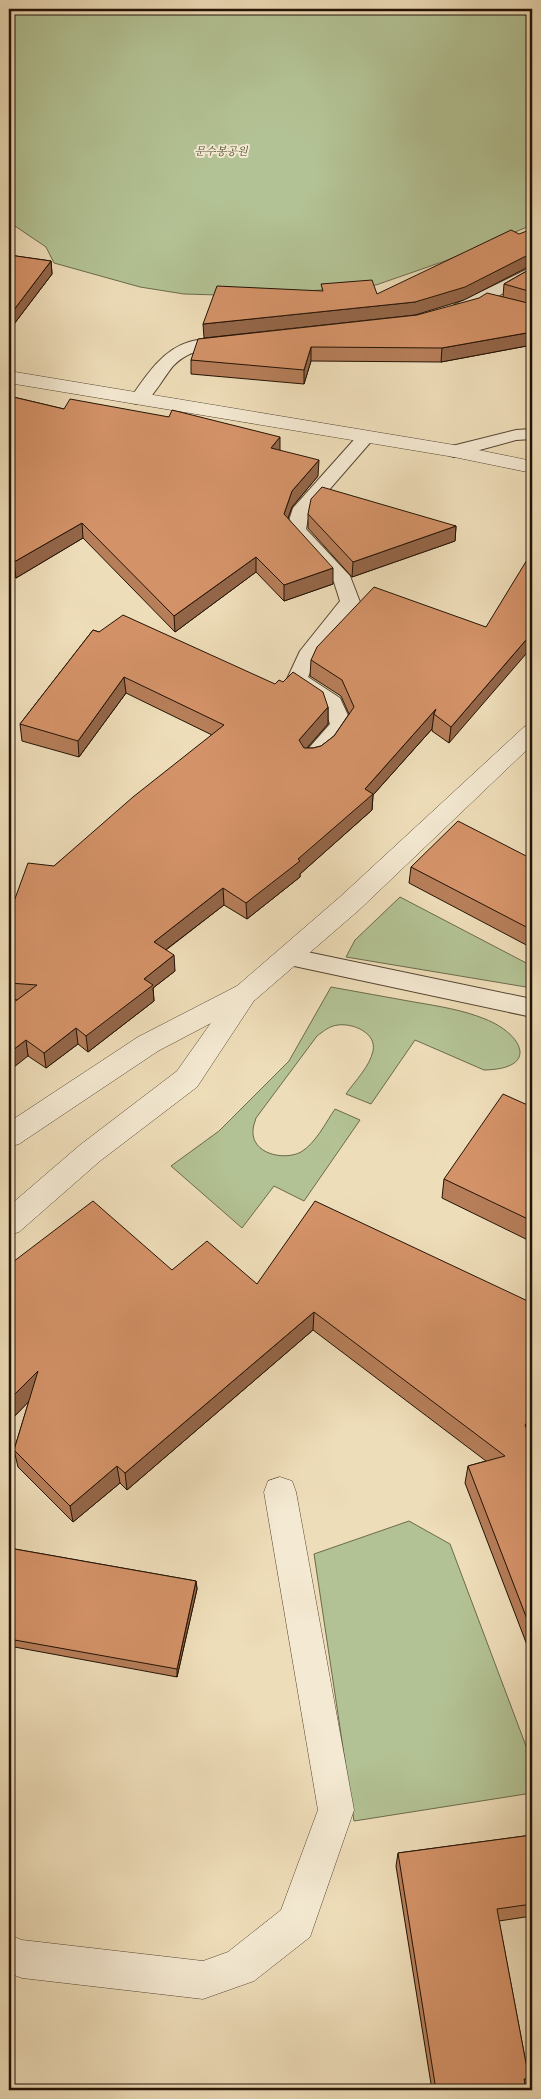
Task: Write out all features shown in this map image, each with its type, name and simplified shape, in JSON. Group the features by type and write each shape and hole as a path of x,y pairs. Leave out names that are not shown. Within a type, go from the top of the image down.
{"street":[{"path":"9,377 454,451 532,467"},
{"path":"9,1136 148,1044 246,993 350,903 532,732"},
{"path":"9,1223 90,1153 187,1079 246,993"},
{"path":"9,1954 22,1959 202,1980 240,1967 296,1923 336,1810 280,1492"}],"lane":[{"path":"448,314 482,299 532,272"},
{"path":"482,299 507,305"},
{"path":"139,399 163,367 176,354 191,346 247,339"},
{"path":"454,451 532,434"},
{"path":"312,757 327,744 341,724 333,702 297,679 307,656 350,602 343,580 296,530 300,512 366,437"},
{"path":"288,957 532,1008"}],"green space":[{"name":"문수봉공원","path":"9,9 532,9 532,225 445,261 376,285 253,296 184,294 140,287 54,263 46,247 9,222"},
{"path":"400,897 532,966 532,988 346,957 355,940"},
{"path":"331,987 441,1007 477,1016 498,1025 509,1033 516,1041 520,1050 519,1057 513,1064 502,1068 484,1070 415,1040 371,1104 346,1094 369,1062 373,1051 371,1039 363,1030 350,1026 338,1025 327,1029 317,1036 256,1118 253,1128 254,1138 257,1145 270,1153 286,1156 294,1155 301,1152 311,1143 335,1109 360,1120 304,1201 274,1186 242,1228 171,1166 219,1131 289,1061"},
{"path":"409,1521 450,1544 532,1762 532,1793 354,1821 314,1554"}],"building":[{"path":"532,229 532,253 465,287 415,302 203,324 217,286 323,291 321,284 372,280 377,294 511,230 519,234"},
{"path":"9,255 51,261 10,315 9,315"},
{"path":"532,268 532,292 504,284"},
{"path":"487,293 532,304 532,332 442,348 311,347 304,370 191,360 198,339 417,315 479,298"},
{"path":"9,396 64,409 70,399 169,417 172,410 280,437 271,448 319,460 292,491 284,514 333,568 284,585 256,557 174,616 82,523 14,562 9,559"},
{"path":"322,487 456,526 353,562 308,514 311,499"},
{"path":"530,555 532,556 532,633 451,727 434,714 436,709 365,789 373,794 298,859 300,861 246,903 223,888 154,942 174,955 144,979 153,985 86,1036 76,1028 44,1053 26,1040 9,1053 9,1006 37,985 9,983 9,915 28,863 54,866 133,797 224,725 124,677 78,741 20,724 93,630 99,632 123,615 275,684 279,680 283,682 293,672 323,692 328,707 299,740 304,748 313,748 321,746 334,736 354,707 342,680 311,660 317,647 374,587 486,627"},
{"path":"458,821 532,859 532,930 411,867"},
{"path":"503,1094 532,1107 532,1221 444,1179"},
{"path":"93,1201 172,1270 207,1241 257,1284 315,1201 532,1303 532,1416 525,1425 532,1442 532,1632 468,1466 505,1456 314,1312 125,1473 117,1466 70,1506 14,1450 38,1371 9,1400 9,1265"},
{"path":"9,1548 196,1581 177,1669 9,1639"},
{"path":"532,1835 532,1904 497,1909 529,2079 524,2079 526,2090 436,2090 398,1853"}]}
